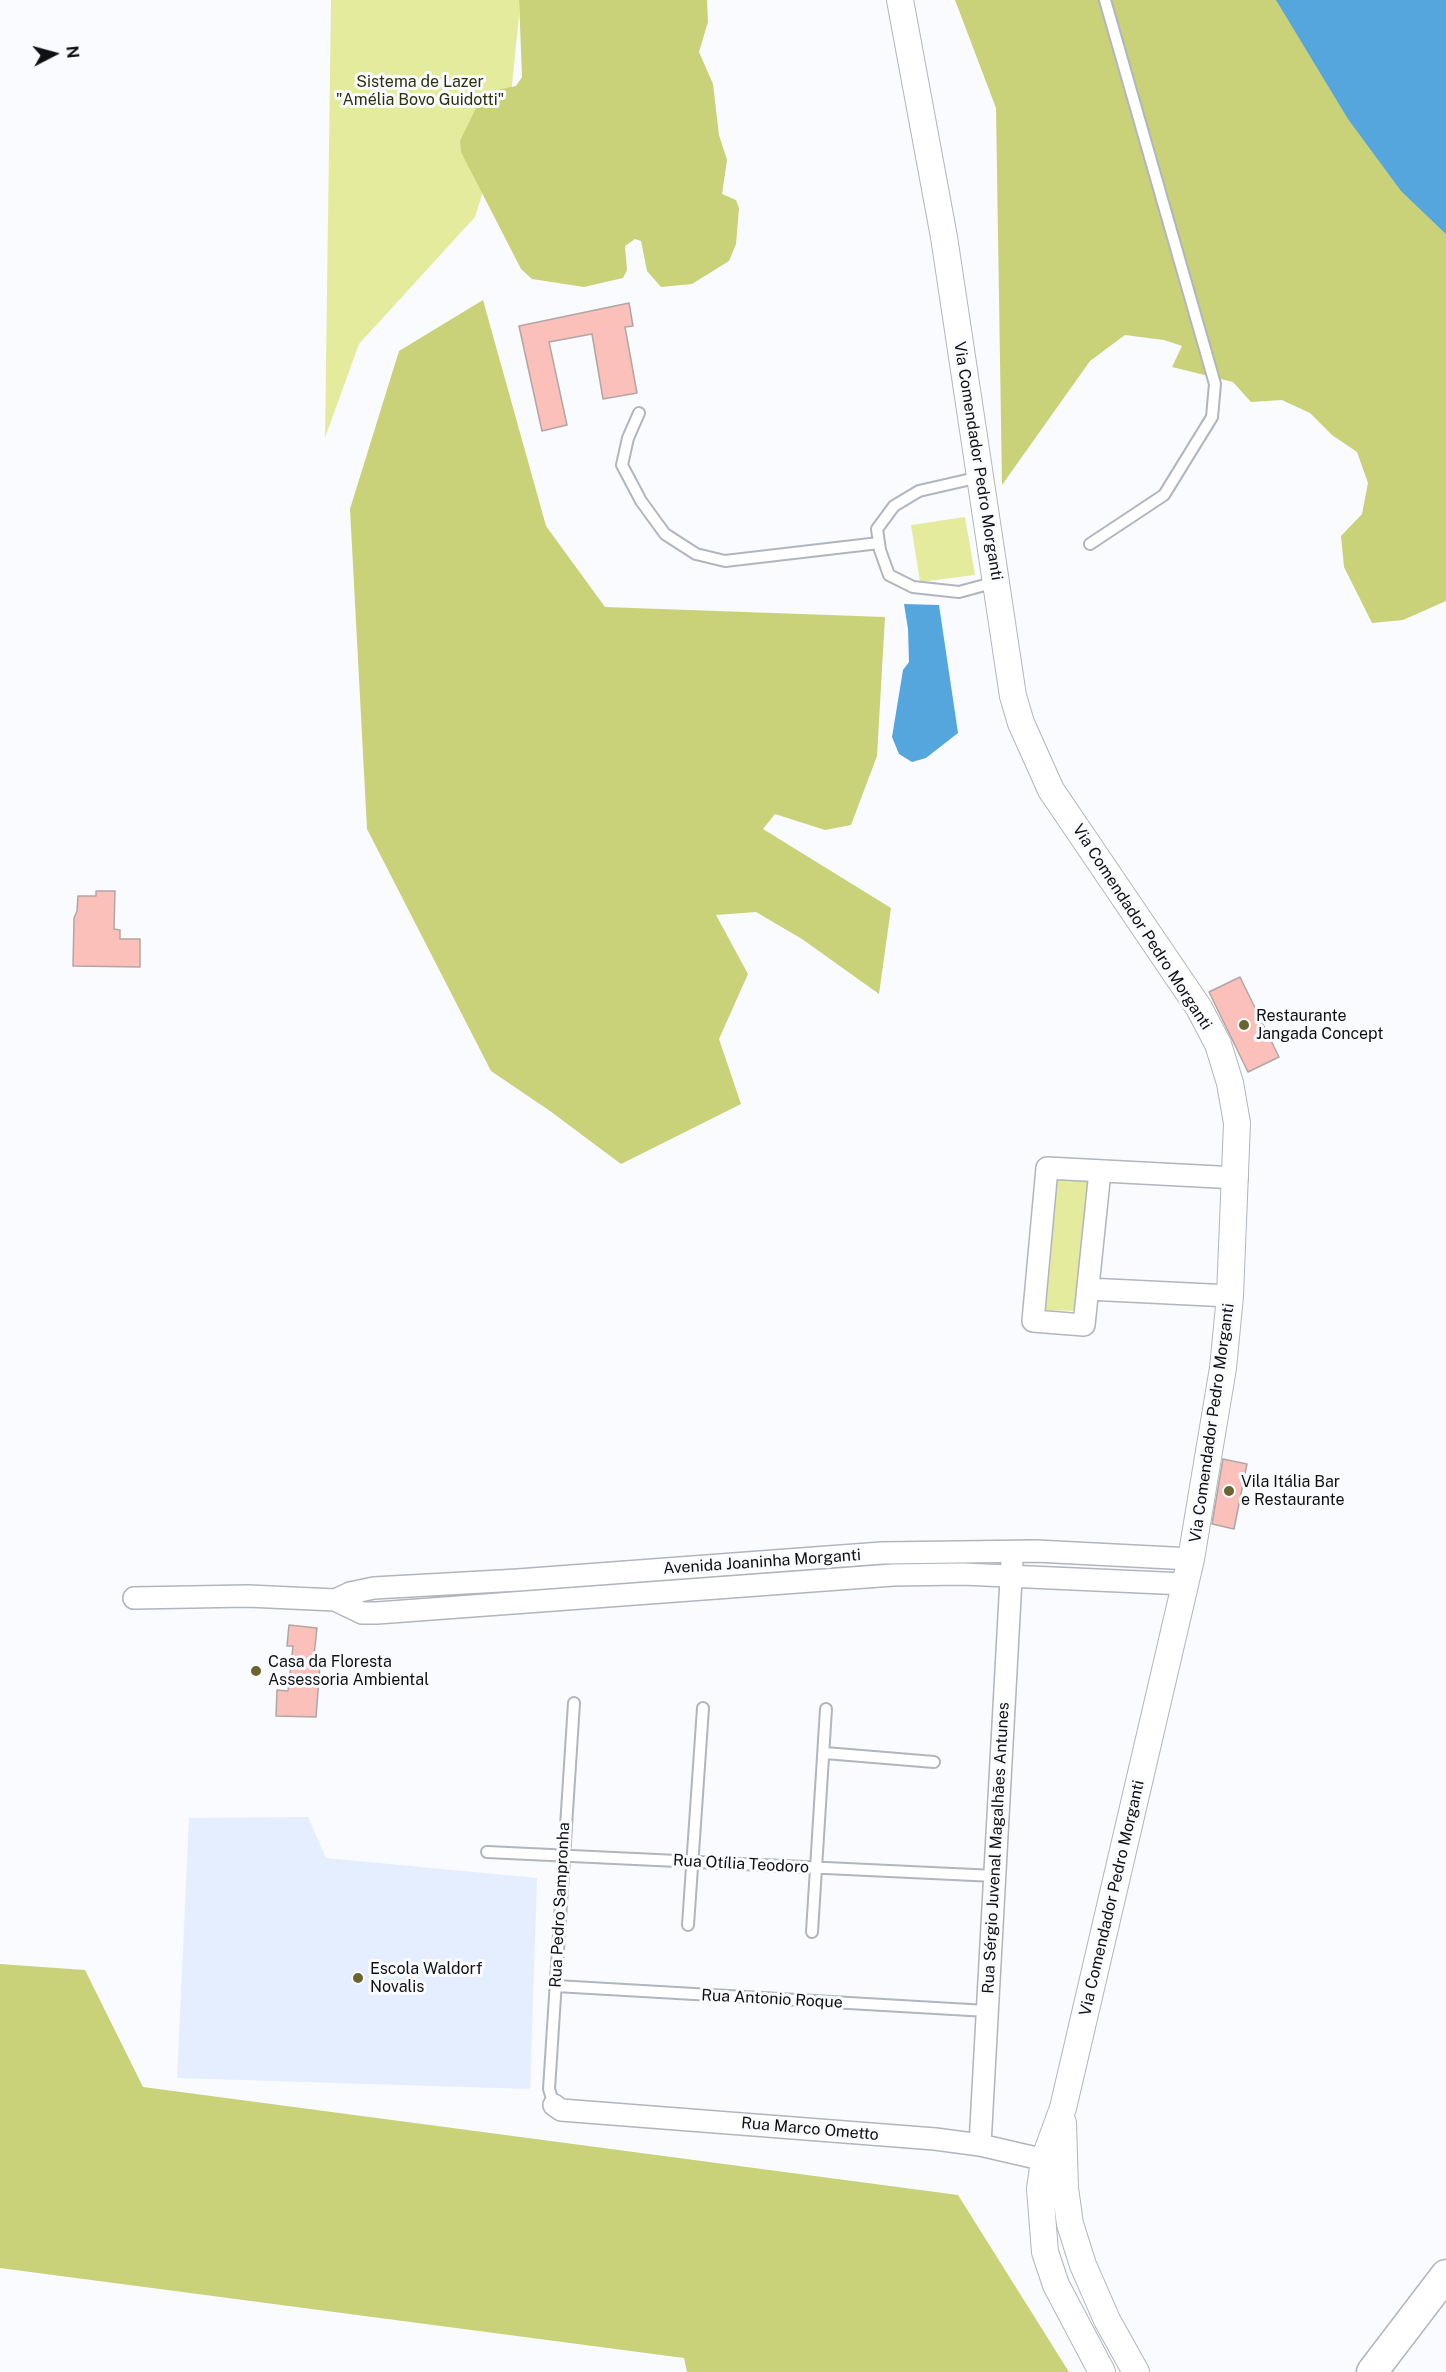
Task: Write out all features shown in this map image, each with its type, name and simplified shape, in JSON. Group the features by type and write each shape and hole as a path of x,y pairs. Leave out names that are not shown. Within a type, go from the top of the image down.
{"main road":[{"path":"1372,2372 1446,2275"}],"street":[{"name":"Via Comendador Pedro Morganti","path":"900,0 944,237 1013,696 1040,770 1051,790 1199,1008 1218,1044 1230,1083 1237,1124 1237,1178 1230,1296 1210,1456 1191,1559 1063,2108 1054,2162"},
{"path":"1100,1171 1084,1325 1033,1321 1047,1168 1237,1178"},
{"path":"1088,1289 1230,1296"},
{"name":"Avenida Joaninha Morganti","path":"519,1591 882,1553 1012,1551 1191,1559"},
{"name":"Rua Sérgio Juvenal Magalhães Antunes","path":"981,2145 1012,1551"},
{"name":"Avenida Joaninha Morganti","path":"134,1598 248,1596 335,1600 350,1593 374,1588 519,1591 893,1575 1012,1575 1185,1584"},
{"name":"Rua Marco Ometto","path":"554,2105 561,2109 981,2145 1054,2162"},
{"path":"1054,2162 1040,2189 1045,2252 1056,2286 1102,2372"},
{"path":"1054,2162 1083,2265 1107,2320 1136,2372"}],"lane":[{"path":"1090,544 1164,495 1212,417 1215,384 1105,0"},
{"path":"639,413 628,438 622,465 641,501 665,534 696,554 725,561 879,543"},
{"path":"980,477 919,491 894,506 877,529 879,543 889,575 912,587 959,592 996,582"},
{"name":"Rua Pedro Sampronha","path":"554,2105 549,2089 562,1856 574,1703"},
{"path":"688,1925 703,1708"},
{"path":"812,1932 825,1753 825,1709"},
{"path":"825,1753 934,1762"},
{"name":"Rua Otília Teodoro","path":"487,1852 995,1876"},
{"name":"Rua Antonio Roque","path":"556,1986 987,2011"}],"shaded area":[{"name":"Escola Waldorf Novalis","path":"308,1817 326,1858 537,1878 530,2089 177,2078 189,1818"}],"green space":[{"name":"Sistema de Lazer \"Amélia Bovo Guidotti\"","path":"331,0 519,0 519,16 510,105 475,217 359,344 325,438"},
{"path":"519,0 707,0 708,22 699,52 713,84 719,135 727,160 722,194 736,200 739,208 736,244 729,261 692,284 661,287 647,271 641,241 635,239 625,246 627,270 623,278 584,287 532,279 521,269 461,152 460,141 480,100 492,91 516,86 522,77"},
{"path":"955,0 1280,0 1446,189 1446,601 1403,620 1372,623 1344,567 1341,536 1362,514 1368,483 1357,452 1332,435 1310,413 1282,400 1251,402 1233,382 1172,367 1182,346 1164,340 1125,335 1090,361 1002,485 996,108"},
{"path":"483,300 546,526 605,607 885,617 877,756 851,825 825,830 775,814 763,829 891,908 879,994 802,939 756,912 716,915 748,974 719,1039 741,1104 621,1164 491,1071 367,829 350,509 399,351"},
{"path":"965,517 975,575 920,582 911,525"},
{"path":"1053,1174 1094,1177 1079,1311 1040,1310"},
{"path":"0,1964 85,1970 143,2087 958,2195 1069,2372 687,2372 684,2358 0,2268"}],"water":[{"path":"1276,0 1446,0 1446,234 1401,191 1348,119"},
{"path":"904,604 939,605 958,733 926,758 912,762 899,754 892,737 903,670 909,662 908,629"}],"building":[{"path":"629,303 633,326 625,327 637,393 603,399 592,334 549,342 567,425 542,431 519,326"},
{"path":"96,891 115,891 114,929 120,930 120,939 140,939 140,967 73,966 74,918 78,896 96,896"},
{"name":"Restaurante Jangada Concept","path":"1240,977 1279,1057 1248,1072 1209,992"},
{"name":"Vila Itália Bar e Restaurante","path":"1223,1459 1247,1464 1234,1529 1212,1524"},
{"path":"289,1625 317,1628 313,1664 320,1665 316,1717 276,1716 277,1690 288,1691 293,1646 287,1646"}],"place":[{"name":"Restaurante Jangada Concept","path":"1244,1025"},
{"name":"Vila Itália Bar e Restaurante","path":"1229,1491"},
{"name":"Casa da Floresta Assessoria Ambiental","path":"256,1671"},
{"name":"Escola Waldorf Novalis","path":"358,1978"}]}
